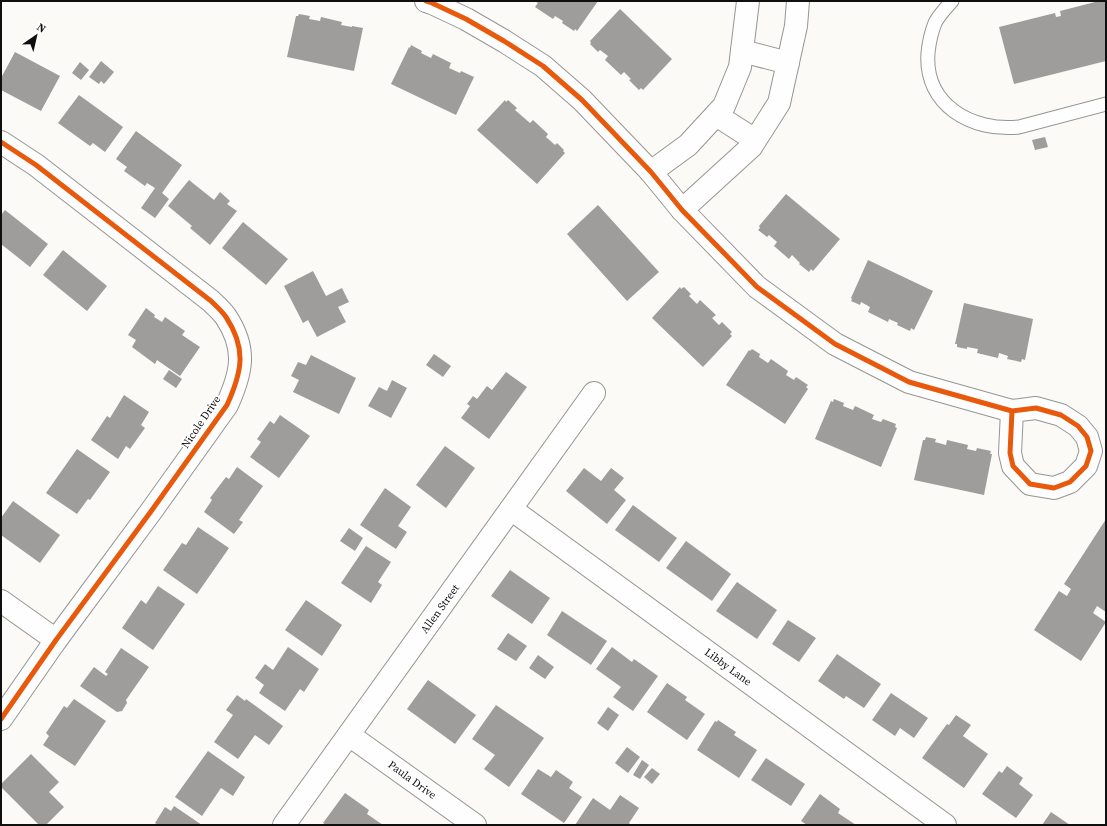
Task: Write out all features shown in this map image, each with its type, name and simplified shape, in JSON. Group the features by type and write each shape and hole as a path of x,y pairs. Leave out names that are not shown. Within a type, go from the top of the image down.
{"street":[{"path":"426,1 466,19 543,66 582,100 651,172 682,210 757,287 835,344 909,382 1012,411"},
{"path":"651,172 688,145 724,106 740,67 748,1"},
{"path":"682,210 751,147 779,103 796,26 798,1"},
{"path":"742,51 788,63"},
{"path":"716,115 755,140"},
{"name":"Nicole Drive","path":"1,142 36,165 211,301 225,316 234,331 240,348 240,366 237,380 227,405 56,640 1,719"},
{"name":"Allen Street","path":"284,825 594,393"},
{"name":"Libby Lane","path":"511,509 945,825"},
{"path":"1,601 56,640"},
{"name":"Paula Drive","path":"349,735 475,825"}],"lane":[{"path":"952,1 936,22 931,33 927,61 928,74 933,86 945,103 956,112 972,122 1011,128 1106,104"}],"building":[{"path":"535,1 598,1 577,31 575,29 574,31 555,16 553,19 535,7 538,3"},
{"path":"1099,1 1106,1 1106,61 1014,84 999,27 1055,13 1056,17 1061,16 1060,11"},
{"path":"620,9 672,59 643,90 641,88 639,90 629,80 631,79 624,72 621,75 605,60 608,56 600,50 598,52 590,44 590,41"},
{"path":"299,14 310,16 309,19 320,21 321,17 342,22 341,25 363,28 354,71 287,57 296,16"},
{"path":"411,45 422,51 421,53 431,58 433,54 451,63 449,68 460,73 461,71 474,77 456,115 391,84"},
{"path":"15,52 60,76 41,111 1,90 1,78"},
{"path":"101,61 114,72 104,84 101,81 99,84 89,77"},
{"path":"80,62 89,70 81,80 72,73"},
{"path":"79,95 123,127 105,152 93,143 90,146 58,123"},
{"path":"505,100 506,102 508,100 517,108 515,110 530,123 533,120 548,134 546,137 555,145 557,143 564,150 563,151 565,153 537,184 477,130"},
{"path":"136,131 182,165 162,193 169,199 155,218 141,208 155,188 147,183 145,186 124,171 127,167 116,159"},
{"path":"1045,137 1048,147 1035,150 1032,140"},
{"path":"189,180 214,200 220,192 230,201 227,204 237,211 210,245 190,228 192,226 168,206"},
{"path":"786,194 840,239 813,271 811,269 809,272 799,264 800,263 792,255 789,259 774,246 777,242 769,235 767,237 758,230 760,228 759,226"},
{"path":"598,205 659,272 627,301 567,234"},
{"path":"5,210 48,244 30,267 1,244 1,215"},
{"path":"243,222 288,259 266,285 222,248"},
{"path":"63,250 107,286 87,311 43,275"},
{"path":"868,260 933,291 914,330 911,328 910,331 897,325 898,323 889,319 888,322 868,312 870,307 861,302 860,305 851,301"},
{"path":"313,271 326,296 342,288 349,302 338,307 346,322 317,337 308,320 303,323 284,286"},
{"path":"680,287 681,289 684,287 691,294 689,296 697,304 700,300 716,315 712,318 719,325 722,322 732,332 730,334 732,336 703,367 652,318"},
{"path":"964,303 1033,319 1025,360 1022,359 1021,362 1007,359 1008,356 999,353 998,358 977,353 978,349 957,347 957,344 955,344"},
{"path":"146,308 155,315 154,317 162,322 165,317 185,331 182,335 200,347 180,376 157,360 155,364 132,347 136,340 128,335"},
{"path":"752,349 760,354 759,357 768,363 771,359 788,371 786,375 794,380 796,377 808,385 806,387 808,389 785,424 726,385 749,350 750,351"},
{"path":"434,354 451,366 443,377 426,365"},
{"path":"311,355 356,378 339,414 293,392 299,380 291,376 298,362 306,365"},
{"path":"169,370 182,379 176,388 163,379"},
{"path":"506,372 527,387 489,439 461,418 470,406 467,404 473,396 477,399 487,386 492,390"},
{"path":"392,380 407,388 391,418 368,406 379,387 387,391"},
{"path":"124,395 149,412 141,425 145,428 130,449 126,446 118,459 91,440 107,416 110,418"},
{"path":"834,399 844,403 843,406 853,410 855,406 874,415 872,419 881,422 883,419 896,424 895,427 897,428 881,467 815,439 831,401 833,402"},
{"path":"280,415 310,436 279,478 250,457 261,442 257,439 270,421 274,424"},
{"path":"926,437 936,439 935,442 946,445 947,440 968,445 967,449 976,451 977,448 991,451 990,454 992,454 984,495 914,480 923,440 925,440"},
{"path":"445,446 475,468 446,508 416,485"},
{"path":"77,449 110,472 90,500 88,499 77,514 46,493"},
{"path":"237,467 263,486 239,520 243,522 234,534 204,512 212,500 210,498 226,477 229,479"},
{"path":"584,468 601,481 611,468 624,478 614,490 626,500 607,524 566,491"},
{"path":"385,488 411,507 398,526 407,532 396,549 360,525"},
{"path":"13,501 60,535 40,563 1,535 1,518"},
{"path":"633,505 677,538 659,562 615,530"},
{"path":"1106,519 1106,612 1097,606 1093,613 1106,622 1081,661 1034,630 1059,591 1067,596 1071,589 1064,584"},
{"path":"198,527 229,548 197,594 163,570 182,543 186,545"},
{"path":"349,528 363,538 355,551 340,541"},
{"path":"686,541 731,574 712,601 666,568"},
{"path":"366,546 391,562 378,582 382,585 371,603 341,583"},
{"path":"510,570 550,598 532,624 491,596"},
{"path":"737,582 777,610 757,639 716,611"},
{"path":"158,586 185,604 153,650 122,628 141,600 146,604"},
{"path":"306,600 342,625 322,656 285,630"},
{"path":"562,611 607,641 591,665 547,635"},
{"path":"788,620 816,638 799,662 772,644"},
{"path":"508,633 527,646 516,661 497,649"},
{"path":"288,647 319,669 304,692 300,689 285,711 259,693 264,685 255,678 265,664 273,670"},
{"path":"612,647 632,662 634,659 658,676 633,711 613,697 621,687 596,669"},
{"path":"121,648 149,667 126,700 127,703 122,711 117,712 80,686 94,667 106,676 108,674 105,672"},
{"path":"837,654 881,684 864,708 846,696 844,699 818,681"},
{"path":"538,655 554,667 545,679 529,668"},
{"path":"428,680 476,715 455,744 407,709"},
{"path":"667,683 687,697 685,700 705,714 687,740 647,712"},
{"path":"891,693 928,718 914,738 900,728 895,736 872,720"},
{"path":"237,695 245,701 246,699 283,726 269,745 255,735 238,759 214,742 233,715 226,710"},
{"path":"74,699 106,721 75,766 43,745 49,736 46,733 64,706 67,708"},
{"path":"496,705 544,738 509,787 484,769 495,755 472,739"},
{"path":"608,707 619,715 608,731 597,723"},
{"path":"956,715 971,725 963,736 988,754 964,788 922,758 947,724 949,725"},
{"path":"718,720 736,732 734,735 757,750 739,778 697,750 715,721 717,722"},
{"path":"627,747 640,757 628,773 615,763"},
{"path":"208,751 245,777 233,796 221,788 202,816 175,797"},
{"path":"31,754 59,782 49,792 64,807 46,825 39,825 1,787 1,784"},
{"path":"766,758 805,784 791,806 751,780"},
{"path":"642,760 649,765 640,779 633,775"},
{"path":"1007,766 1023,778 1019,784 1033,795 1016,818 982,794 999,771 1002,773"},
{"path":"652,768 660,774 652,784 644,777"},
{"path":"538,769 551,777 556,770 573,782 569,788 582,797 564,823 521,794"},
{"path":"345,793 369,810 367,814 383,825 326,825 323,823"},
{"path":"820,794 840,809 838,813 856,825 807,825 801,821"},
{"path":"620,795 639,808 629,823 631,825 575,825 593,798 610,810"},
{"path":"174,806 202,825 158,825 155,823 165,807 171,811"},
{"path":"1051,812 1070,825 1042,825"}],"cycle path":[{"path":"426,1 466,19 543,66 582,100 651,172 682,210 757,287 835,344 909,382 1012,411 1036,408 1061,415 1078,426 1087,437 1091,451 1086,466 1070,482 1054,488 1030,484 1013,466 1010,453 1012,411"},
{"path":"1,142 36,165 211,301 221,311 233,329 240,350 239,371 227,405 56,640 1,719"}]}
